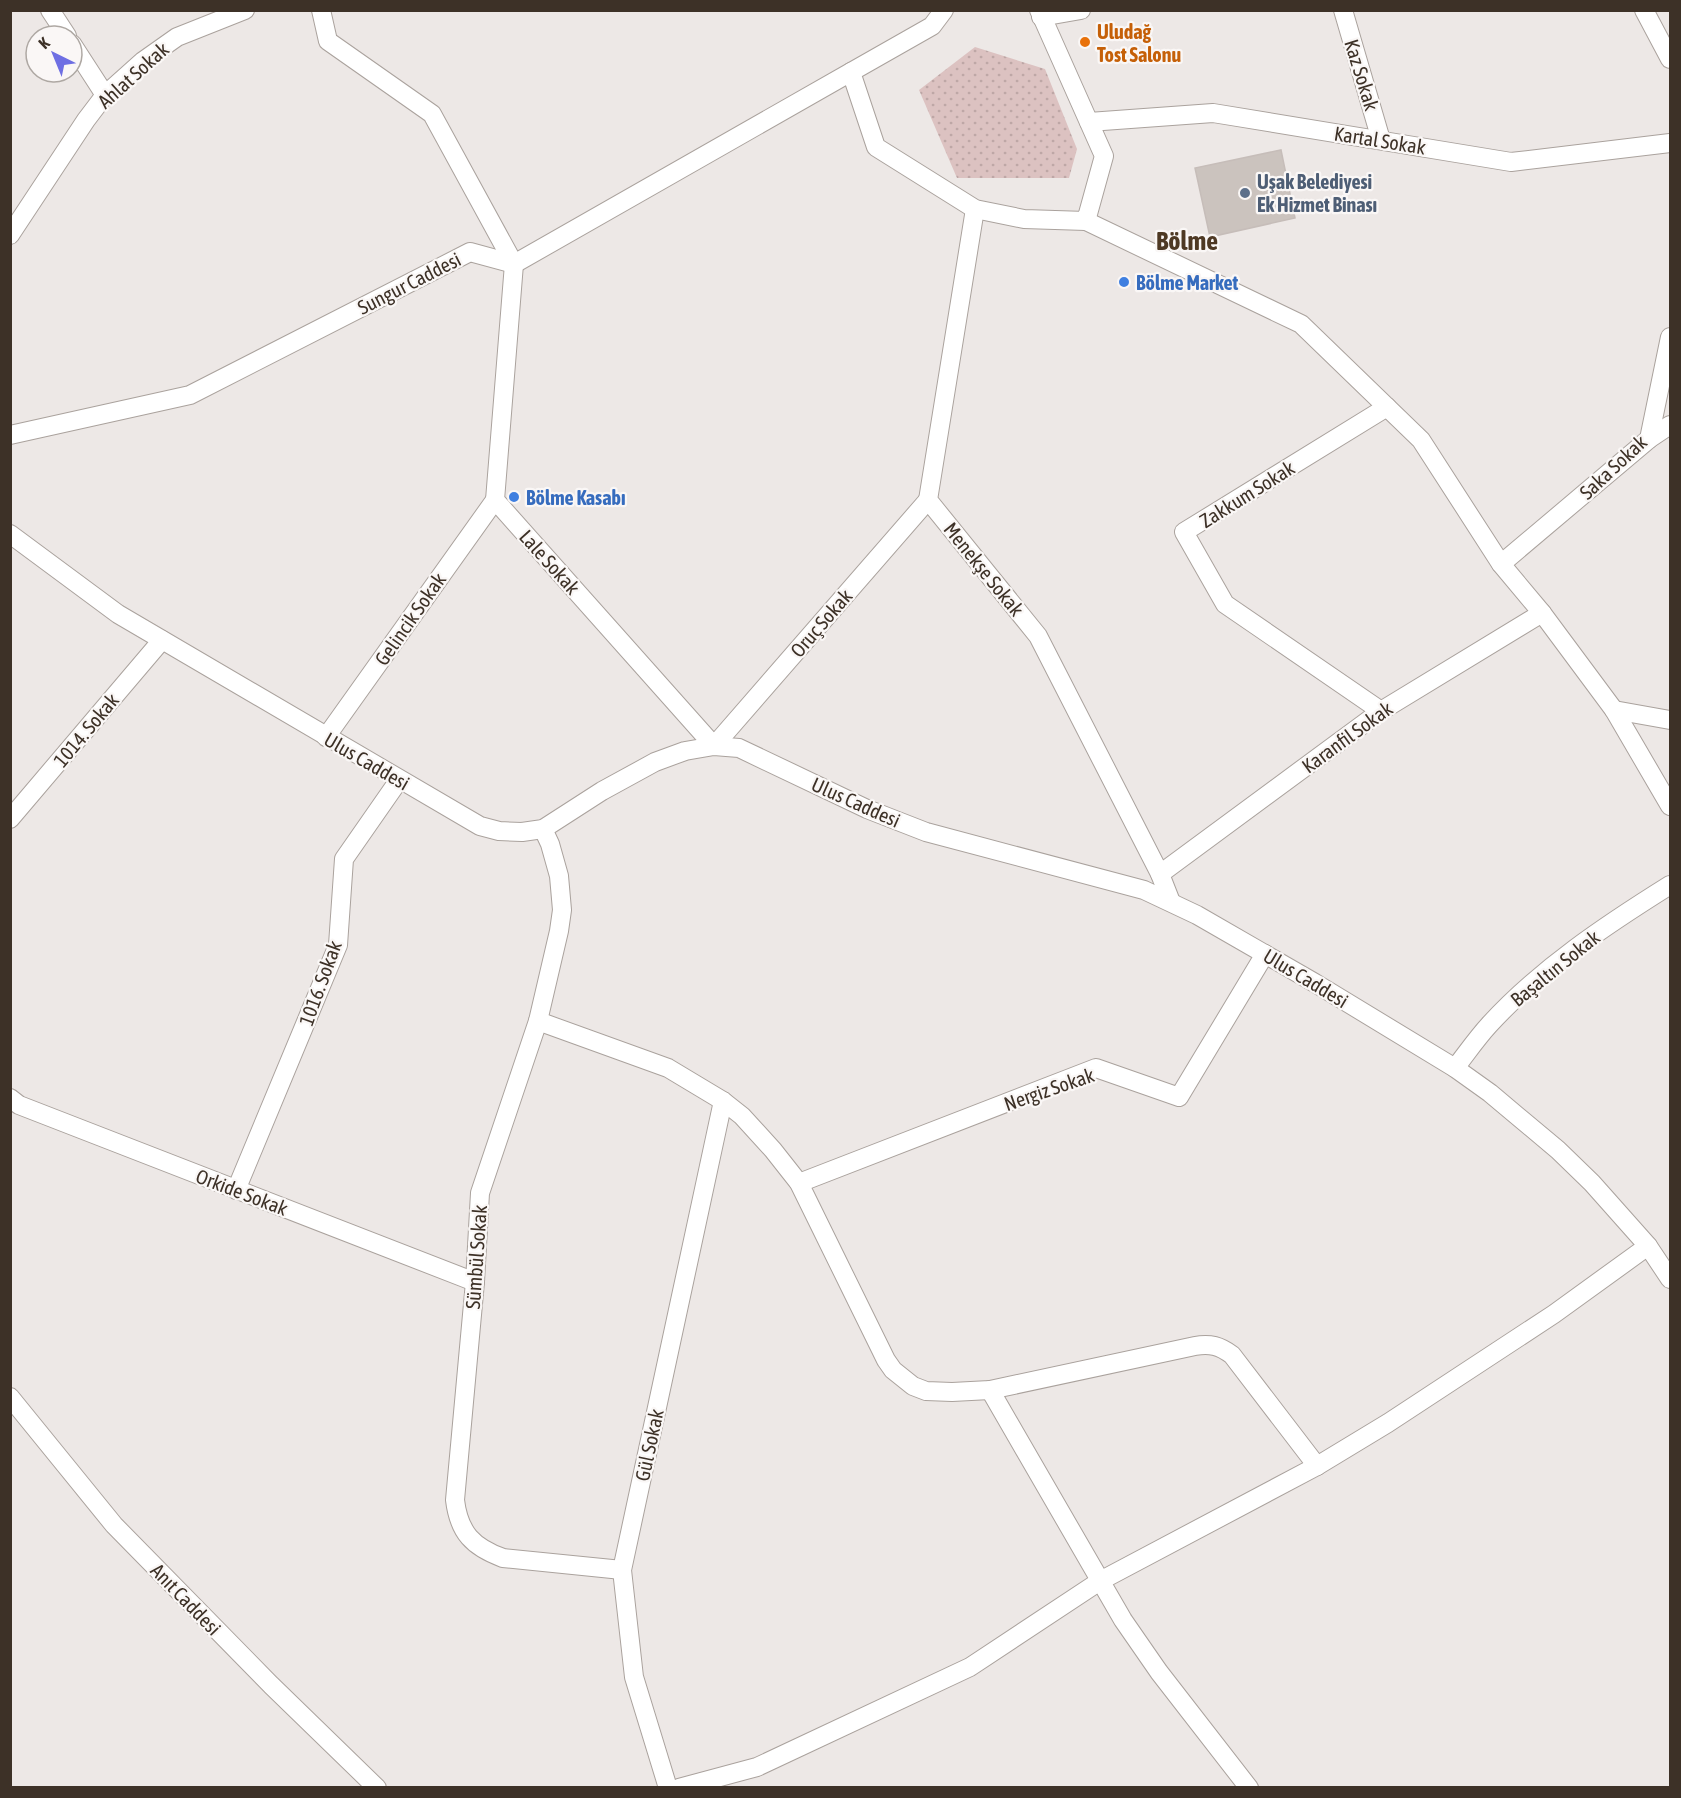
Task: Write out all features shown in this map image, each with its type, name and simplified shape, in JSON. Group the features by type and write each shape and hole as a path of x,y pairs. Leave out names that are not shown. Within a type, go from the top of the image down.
{"street":[{"path":"50,10 59,24"},
{"name":"Ahlat Sokak","path":"10,235 105,95 144,61 177,37 245,10"},
{"path":"321,10 328,41 432,114 514,264 495,500"},
{"path":"514,264 932,26 944,10"},
{"path":"1081,10 1040,14 1104,156 1086,221"},
{"name":"Kaz Sokak","path":"1343,10 1381,140"},
{"path":"1644,10 1671,59"},
{"path":"84,63 105,95"},
{"path":"851,72 876,147 975,209 1024,219 1086,221 1300,324 1421,440 1501,564 1542,613 1614,710 1671,806"},
{"name":"Kartal Sokak","path":"1089,122 1213,113 1511,162 1671,143"},
{"path":"928,500 975,209"},
{"name":"Sungur Caddesi","path":"10,435 190,395 470,252 514,264"},
{"name":"Saka Sokak","path":"1501,564 1649,439 1671,337"},
{"name":"Zakkum Sokak","path":"1381,711 1225,604 1184,532 1387,407"},
{"path":"1649,439 1671,425"},
{"name":"Gelincik Sokak","path":"326,737 495,500"},
{"name":"Lale Sokak","path":"495,500 714,746"},
{"name":"Oruç Sokak","path":"714,746 928,500"},
{"name":"Menekşe Sokak","path":"928,500 1038,636 1160,874 1171,902"},
{"name":"Ulus Caddesi","path":"10,534 118,614 480,826 499,831 522,832 543,828 655,762 685,751 714,746 739,748 867,809 926,832 1120,883 1171,902 1266,954 1455,1068 1499,1100 1558,1150 1592,1183 1648,1246 1671,1279"},
{"name":"Karanfil Sokak","path":"1160,874 1381,711 1542,613"},
{"name":"1014. Sokak","path":"10,819 162,640"},
{"path":"1614,710 1671,720"},
{"name":"1016. Sokak","path":"236,1190 338,945 344,859 399,780"},
{"name":"Sümbül Sokak","path":"543,828 556,861 562,910 538,1021 480,1193 476,1282 456,1500 457,1515 464,1531 476,1545 503,1558 622,1570"},
{"name":"Başaltın Sokak","path":"1455,1068 1488,1026 1518,996 1604,928 1671,885"},
{"name":"Nergiz Sokak","path":"799,1184 1096,1068 1179,1096 1266,954"},
{"path":"538,1021 668,1068 723,1101 753,1126 799,1184 886,1359 893,1370 913,1386 926,1391 939,1392 990,1390 1204,1344 1213,1345 1232,1355 1317,1466"},
{"name":"Orkide Sokak","path":"10,1098 19,1106 476,1282"},
{"name":"Gül Sokak","path":"668,1788 634,1677 622,1570 723,1101"},
{"path":"679,1788 757,1767 970,1667 1100,1581 1317,1466 1388,1423 1554,1314 1648,1246"},
{"path":"990,1390 1124,1620 1159,1672 1249,1788"},
{"name":"Anıt Caddesi","path":"10,1396 114,1525 271,1685 377,1788"}],"shaded area":[{"path":"975,47 1045,69 1077,149 1069,178 957,178 919,90"}],"building":[{"name":"Uşak Belediyesi Ek Hizmet Binası","path":"1281,150 1295,218 1210,237 1195,168"}],"place":[{"name":"Uludağ Tost Salonu","path":"1085,42"},
{"name":"Uşak Belediyesi Ek Hizmet Binası","path":"1245,193"},
{"name":"Bölme Market","path":"1124,282"},
{"name":"Bölme Kasabı","path":"514,497"}],"district":[{"name":"Bölme","path":"1187,241"}]}
